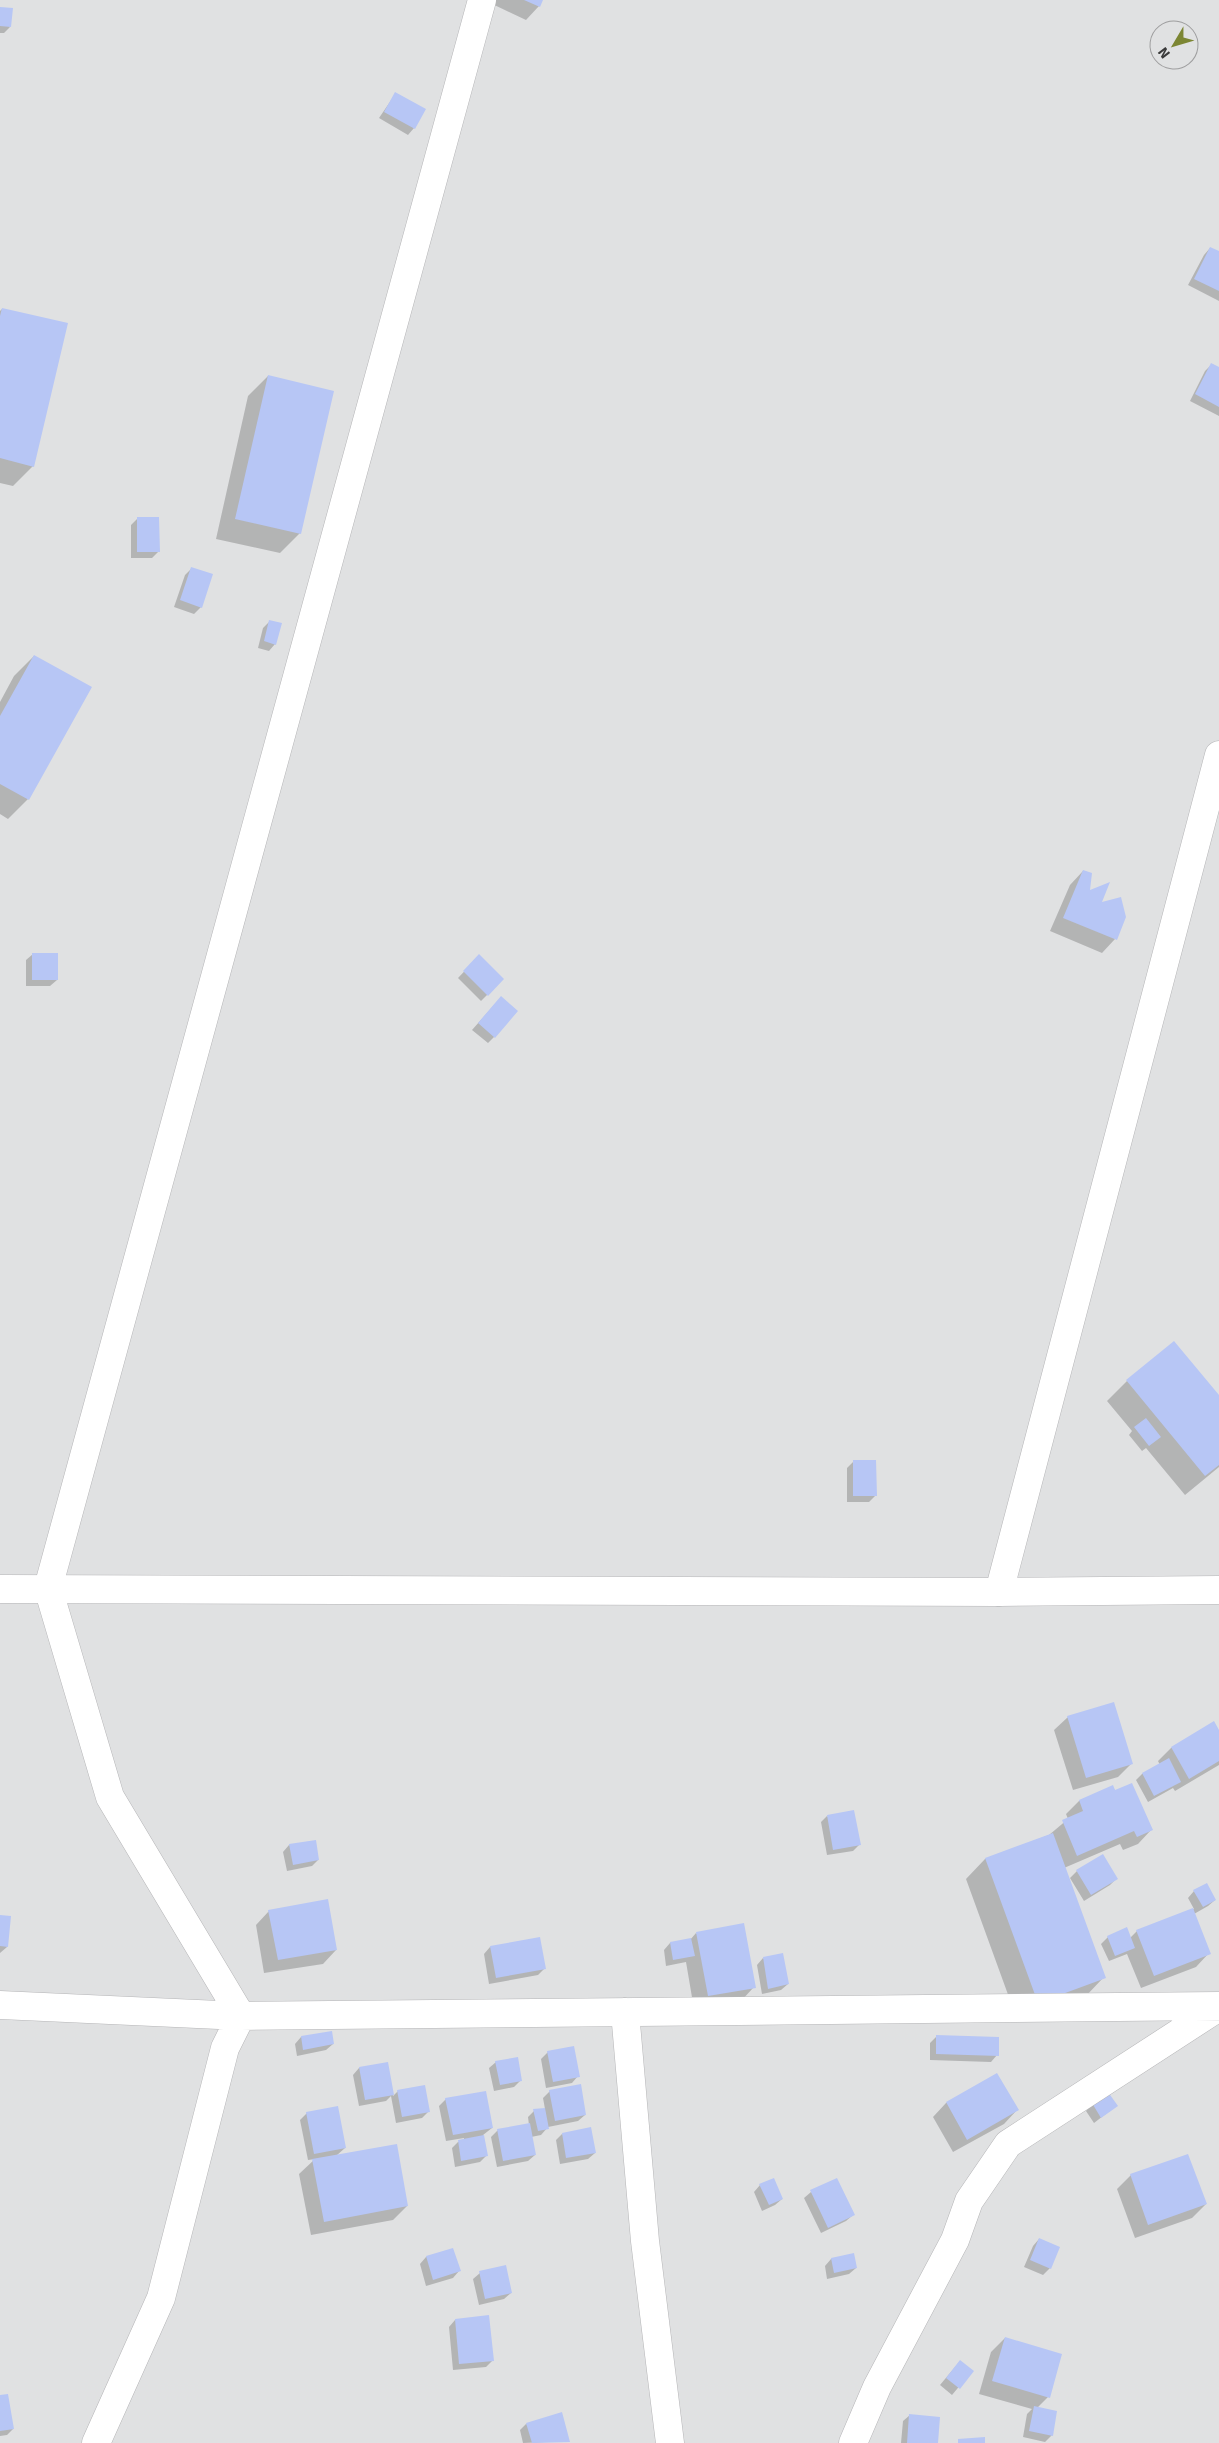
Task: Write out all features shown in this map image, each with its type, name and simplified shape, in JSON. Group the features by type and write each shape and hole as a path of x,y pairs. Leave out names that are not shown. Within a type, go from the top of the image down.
{"street":[{"path":"241,2016 110,1797 48,1588 482,0"},
{"path":"999,1592 1219,755"},
{"path":"0,1589 999,1592 1219,1590"},
{"path":"0,2005 241,2016 1219,2007"},
{"path":"852,2443 877,2387 955,2240 969,2201 1008,2144 1219,2007"},
{"path":"625,2012 645,2241 670,2443"},
{"path":"96,2443 161,2298 225,2048 241,2016"}],"building":[{"path":"524,0 543,0 540,7"},
{"path":"0,7 13,8 11,27 0,26"},
{"path":"395,92 426,109 415,129 384,112"},
{"path":"1210,247 1219,251 1219,291 1194,279"},
{"path":"2,308 68,323 34,467 0,458 0,316"},
{"path":"1211,363 1219,367 1219,407 1195,394"},
{"path":"268,375 334,391 301,534 235,519"},
{"path":"137,517 159,517 160,552 137,552"},
{"path":"191,567 213,574 202,608 180,600"},
{"path":"269,620 282,623 276,645 264,641"},
{"path":"34,655 92,687 29,800 0,784 0,716"},
{"path":"1083,870 1092,873 1090,890 1110,882 1102,902 1121,897 1126,917 1117,940 1063,918"},
{"path":"32,953 58,953 58,980 32,980"},
{"path":"479,954 504,979 488,996 463,971"},
{"path":"501,996 518,1011 495,1038 478,1023"},
{"path":"1174,1341 1219,1395 1219,1465 1205,1476 1126,1380"},
{"path":"1146,1418 1161,1437 1149,1446 1134,1427"},
{"path":"853,1460 876,1460 877,1496 853,1496"},
{"path":"1114,1702 1133,1764 1086,1778 1067,1716"},
{"path":"1214,1721 1219,1730 1219,1761 1189,1779 1171,1747"},
{"path":"1169,1758 1181,1782 1154,1796 1142,1773"},
{"path":"1132,1783 1153,1830 1137,1837 1134,1831 1077,1856 1062,1820 1083,1811 1079,1800 1113,1785 1115,1790"},
{"path":"854,1810 861,1845 833,1850 827,1815"},
{"path":"1053,1833 1106,1978 1038,2003 985,1858"},
{"path":"316,1840 319,1860 293,1865 289,1844"},
{"path":"1103,1854 1118,1879 1091,1895 1076,1870"},
{"path":"1207,1883 1216,1900 1203,1907 1193,1890"},
{"path":"328,1899 337,1950 278,1960 268,1910"},
{"path":"1193,1908 1211,1954 1154,1976 1136,1930"},
{"path":"0,1915 11,1916 8,1947 0,1946"},
{"path":"744,1923 756,1988 708,1996 696,1932"},
{"path":"1127,1927 1135,1948 1115,1956 1107,1936"},
{"path":"540,1937 546,1969 496,1978 490,1946"},
{"path":"691,1938 695,1956 673,1960 670,1942"},
{"path":"783,1953 789,1984 768,1989 763,1957"},
{"path":"332,2031 334,2044 303,2050 301,2036"},
{"path":"936,2035 999,2037 999,2056 936,2054"},
{"path":"574,2046 580,2077 553,2082 547,2051"},
{"path":"518,2057 522,2081 500,2085 495,2061"},
{"path":"388,2062 394,2095 365,2100 359,2067"},
{"path":"997,2073 1019,2110 967,2140 946,2102"},
{"path":"581,2084 586,2115 555,2121 549,2090"},
{"path":"425,2085 430,2112 402,2117 397,2090"},
{"path":"486,2091 493,2128 453,2135 445,2098"},
{"path":"1108,2092 1118,2106 1101,2118 1092,2103"},
{"path":"338,2106 346,2148 314,2154 306,2112"},
{"path":"545,2108 549,2129 538,2131 533,2109"},
{"path":"530,2123 536,2155 503,2161 497,2129"},
{"path":"591,2127 596,2153 566,2158 562,2133"},
{"path":"484,2135 488,2156 461,2161 458,2140"},
{"path":"397,2144 408,2206 324,2222 312,2159"},
{"path":"1188,2154 1207,2204 1148,2225 1130,2174"},
{"path":"774,2178 783,2199 769,2205 759,2184"},
{"path":"837,2178 855,2215 828,2228 810,2190"},
{"path":"1039,2238 1060,2247 1051,2269 1030,2260"},
{"path":"453,2248 461,2271 433,2280 426,2256"},
{"path":"854,2253 857,2268 834,2273 831,2258"},
{"path":"506,2265 512,2293 485,2299 479,2271"},
{"path":"489,2315 494,2361 459,2364 455,2319"},
{"path":"1005,2337 1062,2354 1050,2398 992,2381"},
{"path":"960,2360 974,2371 960,2389 946,2378"},
{"path":"8,2394 14,2429 0,2431 0,2395"},
{"path":"1034,2406 1057,2411 1053,2436 1029,2431"},
{"path":"562,2412 570,2442 532,2443 526,2423"},
{"path":"909,2414 940,2417 938,2443 907,2443"},
{"path":"985,2437 985,2443 958,2443 958,2439"}]}
